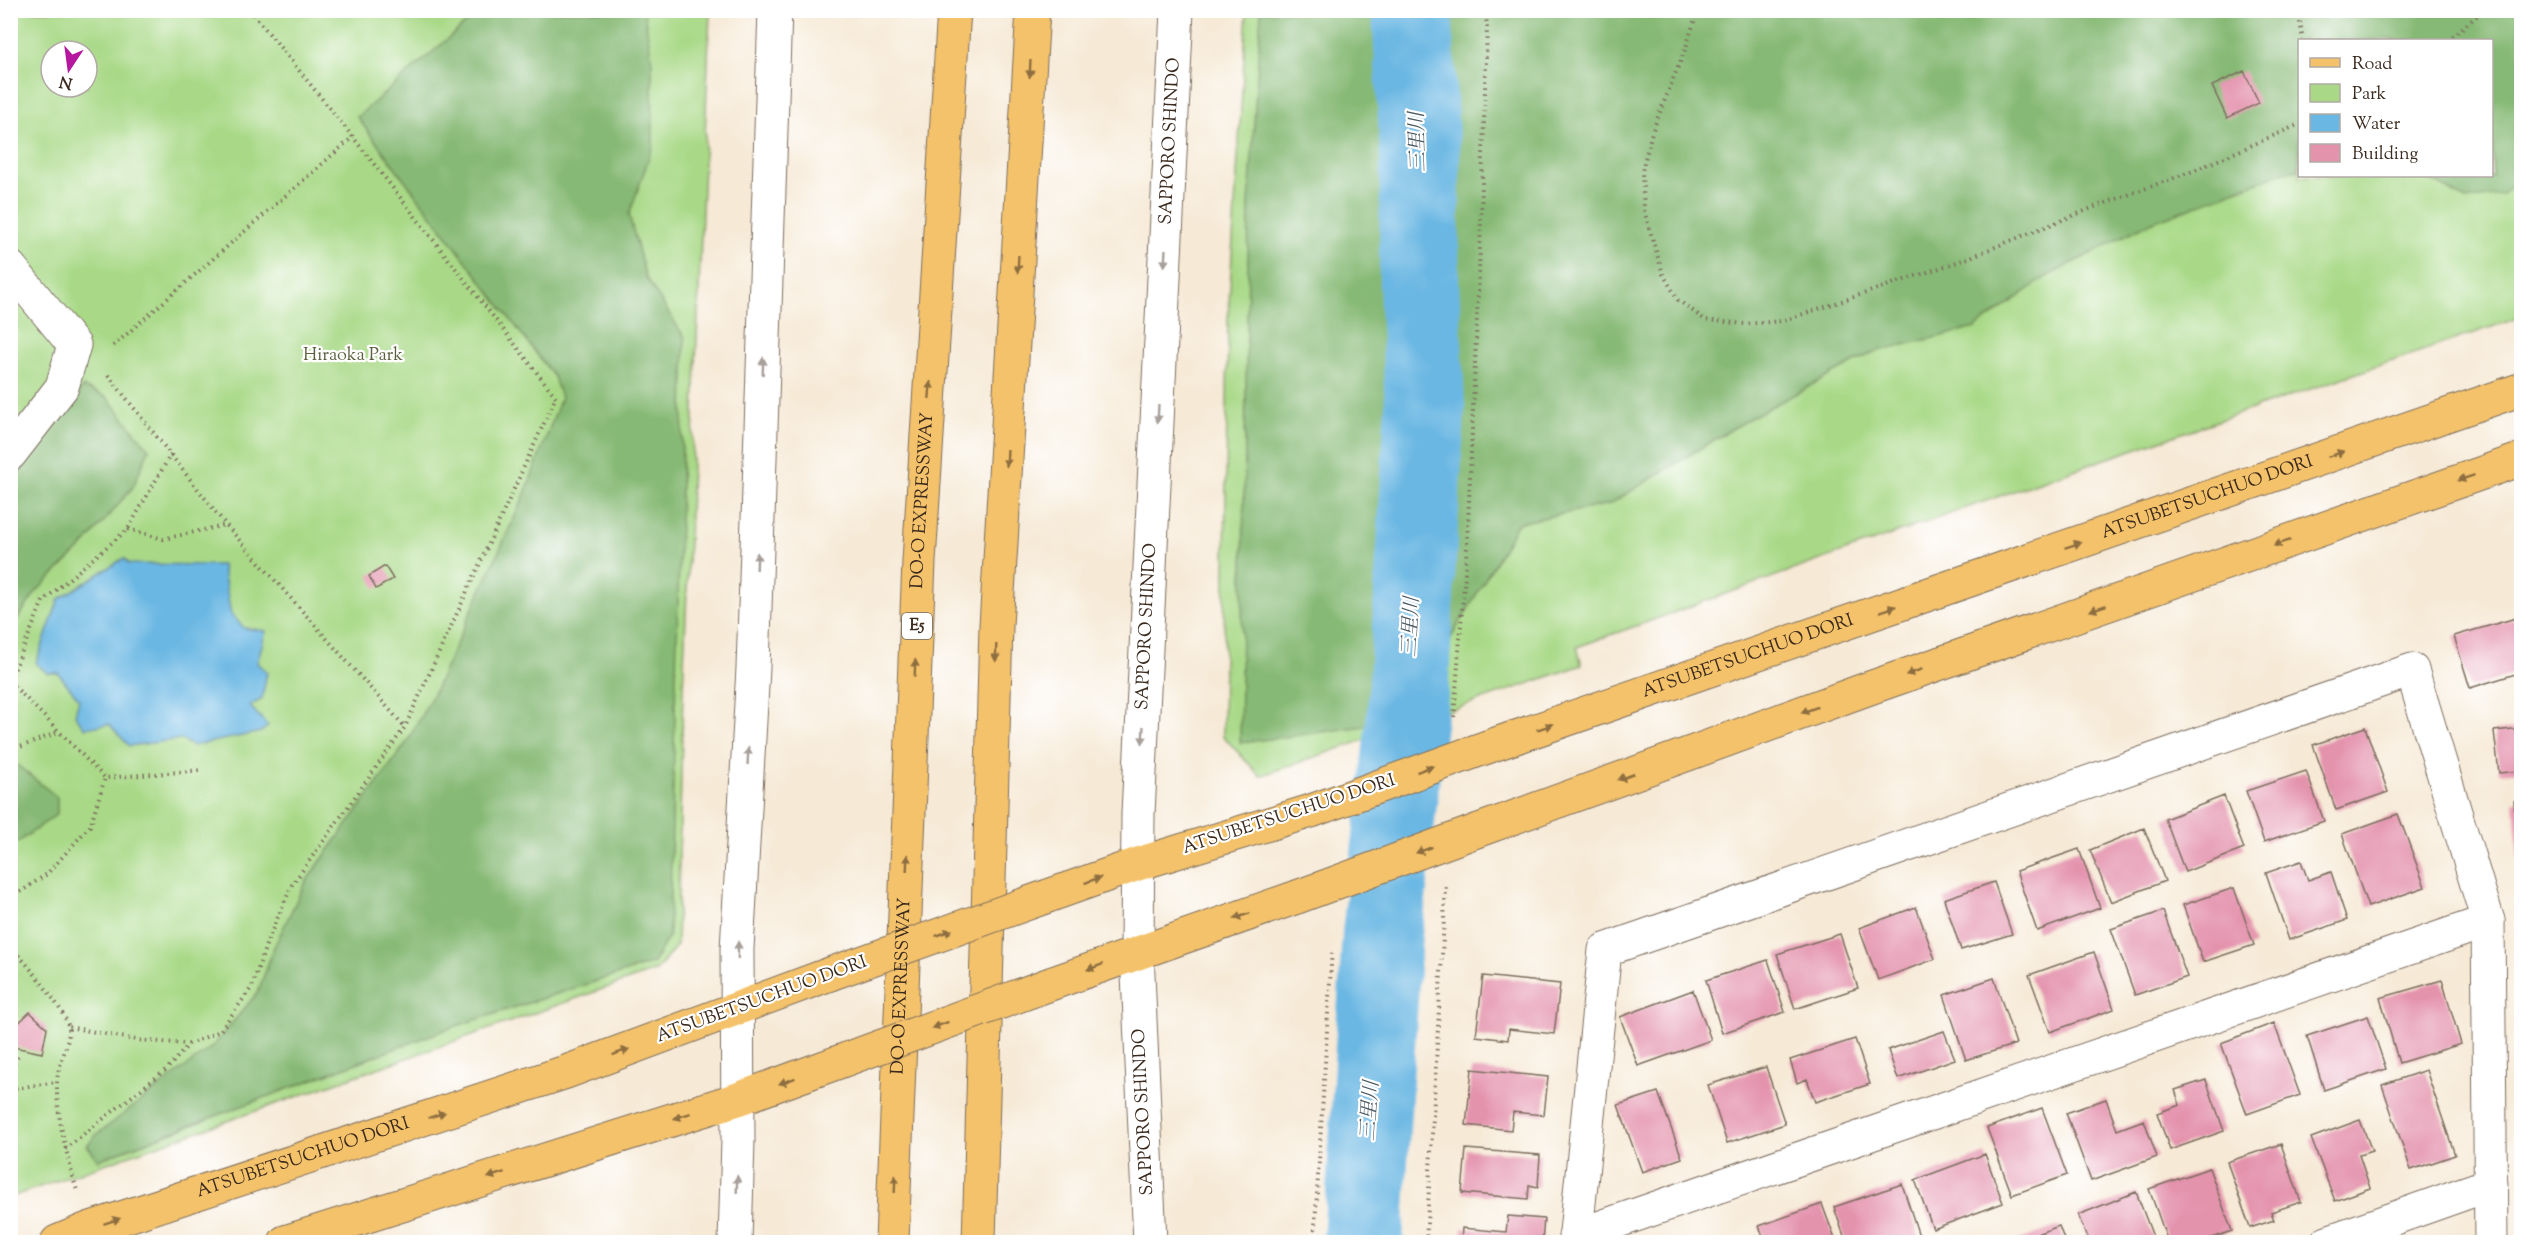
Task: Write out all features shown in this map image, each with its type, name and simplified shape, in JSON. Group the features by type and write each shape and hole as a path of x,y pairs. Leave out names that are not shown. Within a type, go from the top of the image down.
{"main road":[{"name":"DO-O EXPRESSWAY","path":"892,1242 920,561 954,10"},
{"path":"980,1242 996,626 1033,10"},
{"name":"ATSUBETSUCHUO DORI","path":"57,1242 88,1229 566,1072 830,974 1138,864 1311,811 1490,746 2522,389"},
{"path":"285,1242 738,1099 1053,982 1297,897 1864,690 2522,459"}],"street":[{"path":"735,1242 738,1099 737,949 753,668 775,10"},
{"name":"SAPPORO SHINDO","path":"1150,1242 1137,952 1138,864 1177,10"},
{"path":"10,267 74,345 62,387 10,454"},
{"path":"2488,921 1575,1239 1605,950 2412,670 2488,921 2491,1242"},
{"path":"2327,1242 2490,1184"}],"path":[{"path":"65,1149 168,1068 189,1044 220,1031 252,987 267,942 292,885 405,727 556,397 353,137 250,10"},
{"path":"1454,720 1467,546 1480,248 1485,10"},
{"path":"1698,10 1686,47 1652,132 1642,171 1644,210 1663,274 1678,300 1705,320 1745,324 1783,321 1963,260 2092,208 2193,171 2298,125"},
{"path":"2298,10 2303,39"},
{"path":"2449,39 2484,10"},
{"path":"105,352 353,137"},
{"path":"104,370 226,525 405,727"},
{"path":"171,454 128,529 43,601 10,681 105,778 203,770"},
{"path":"128,529 163,539 226,525"},
{"path":"10,751 59,732"},
{"path":"10,899 47,874 90,826 105,778"},
{"path":"1426,1242 1446,872"},
{"path":"10,947 20,955 61,1010 69,1027 57,1082 65,1149 88,1229"},
{"path":"1314,1242 1332,949"},
{"path":"69,1027 136,1040 189,1044"},
{"path":"10,1048 18,1056 10,1074"},
{"path":"10,1089 57,1082"}],"green space":[{"name":"Hiraoka Park","path":"10,11 710,11 683,690 677,945 657,970 11,1197"},
{"path":"480,11 644,11 652,61 653,146 629,215 646,278 685,338 669,936 653,963 450,1028 98,1160 87,1145 96,1135 213,1046 258,992 274,947 305,883 407,742 435,690 523,499 561,398 554,377 357,117"},
{"path":"1247,11 2521,11 2521,317 2056,476 1577,647 1582,665 1260,776 1223,736 1228,320"},
{"path":"1261,11 2521,11 2521,174 2502,195 2466,200 2425,177 2493,177 2493,39 2298,39 2298,169 2281,173 2145,225 2046,277 1975,328 1874,352 1748,419 1610,504 1518,523 1434,667 1365,726 1240,743 1249,204"},
{"path":"83,387 107,397 149,449 133,487 84,545 36,592 11,628 11,481"},
{"path":"11,760 57,797 57,814 11,847"}],"water":[{"path":"124,558 129,564 222,565 231,614 244,628 266,631 257,663 267,672 262,699 250,706 268,726 261,732 192,746 181,739 129,746 109,724 85,728 75,715 79,699 58,673 47,673 36,663 59,599"}],"building":[{"path":"2244,71 2259,103 2227,118 2212,86"},
{"path":"385,566 393,579 376,589 369,576"},
{"path":"2516,618 2522,636 2522,672 2470,688 2454,636"},
{"path":"2365,727 2388,792 2336,810 2313,745"},
{"path":"2522,728 2522,771 2499,773 2494,731"},
{"path":"2306,771 2324,821 2264,842 2246,791"},
{"path":"2224,796 2244,849 2185,872 2165,819"},
{"path":"2514,801 2522,801 2522,858 2518,859"},
{"path":"2398,814 2425,887 2368,907 2342,834"},
{"path":"2144,828 2165,881 2111,902 2090,850"},
{"path":"2079,849 2100,908 2037,931 2016,871"},
{"path":"2301,861 2308,880 2331,872 2347,920 2289,940 2266,873"},
{"path":"1994,882 2012,934 1961,950 1944,899"},
{"path":"2234,888 2254,945 2203,962 2183,905"},
{"path":"1916,907 1935,959 1878,980 1859,928"},
{"path":"2163,911 2187,977 2135,995 2111,929"},
{"path":"1840,934 1858,988 1795,1009 1777,954"},
{"path":"2094,952 2114,1009 2050,1032 2029,975"},
{"path":"1768,960 1785,1012 1722,1033 1706,980"},
{"path":"1483,976 1560,984 1554,1034 1509,1029 1508,1040 1476,1036"},
{"path":"1994,978 2016,1044 1966,1060 1944,995"},
{"path":"2442,980 2461,1044 2399,1063 2380,998"},
{"path":"1693,990 1711,1040 1638,1066 1620,1017"},
{"path":"30,1012 47,1028 42,1053 14,1047 16,1041 10,1035 10,1031"},
{"path":"2368,1016 2386,1069 2324,1090 2307,1036"},
{"path":"2274,1023 2300,1095 2247,1114 2221,1043"},
{"path":"1944,1031 1955,1059 1898,1079 1888,1050"},
{"path":"1855,1039 1870,1084 1815,1102 1807,1079 1797,1083 1790,1060"},
{"path":"1766,1067 1785,1124 1727,1143 1708,1085"},
{"path":"1472,1069 1548,1077 1544,1115 1513,1112 1511,1130 1466,1125"},
{"path":"2426,1070 2455,1155 2411,1170 2382,1085"},
{"path":"2206,1080 2224,1131 2170,1150 2157,1113 2180,1105 2175,1090"},
{"path":"1658,1092 1682,1158 1642,1172 1618,1105"},
{"path":"2106,1099 2117,1130 2144,1120 2157,1157 2091,1181 2066,1113"},
{"path":"2042,1108 2067,1175 2012,1195 1987,1128"},
{"path":"2360,1120 2372,1151 2359,1155 2370,1188 2335,1201 2311,1138"},
{"path":"2281,1144 2301,1202 2271,1212 2274,1220 2250,1228 2227,1162"},
{"path":"1466,1149 1540,1155 1538,1187 1529,1185 1528,1199 1462,1193"},
{"path":"1985,1154 2003,1203 1933,1229 1915,1180"},
{"path":"2209,1168 2232,1231 2201,1242 2168,1242 2149,1189"},
{"path":"1902,1184 1921,1242 1846,1242 1834,1207"},
{"path":"2136,1192 2155,1242 2089,1242 2078,1215"},
{"path":"1822,1204 1836,1242 1765,1242 1759,1226"},
{"path":"1508,1216 1544,1219 1542,1242 1461,1242 1462,1228 1506,1232"},
{"path":"2059,1226 2065,1242 2014,1242"}],"waterway":[{"name":"三里川","path":"1363,1242 1382,934 1407,714 1425,407 1419,282 1420,155 1412,10"}]}
